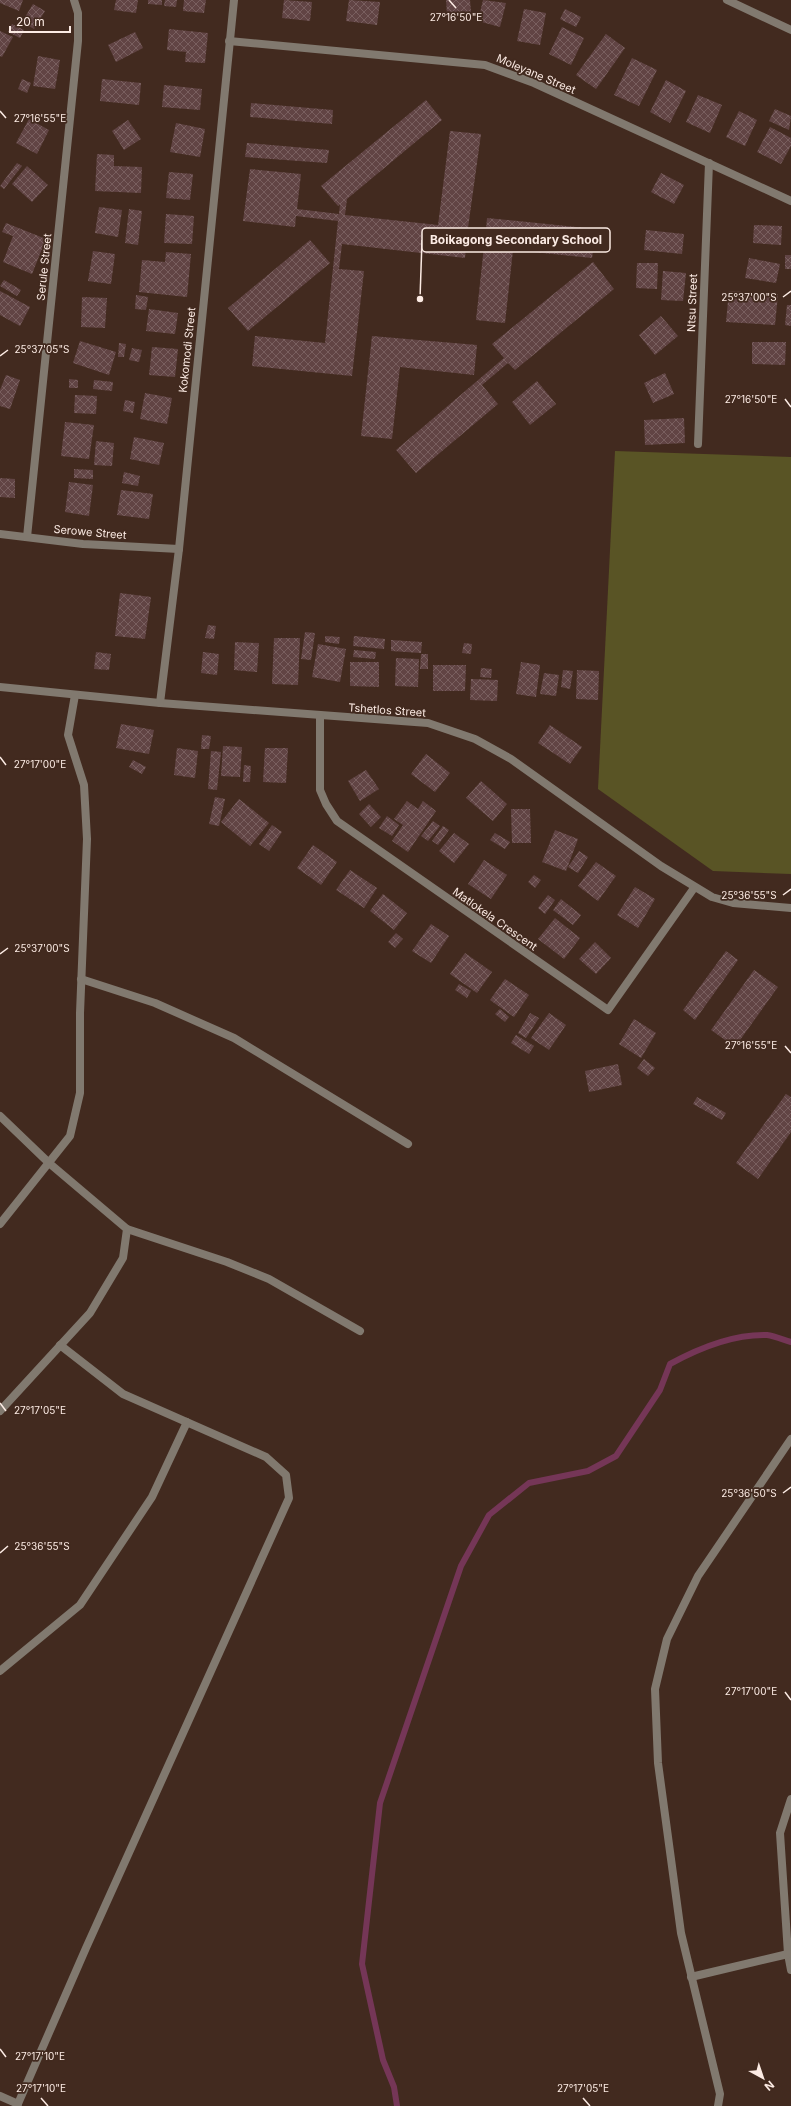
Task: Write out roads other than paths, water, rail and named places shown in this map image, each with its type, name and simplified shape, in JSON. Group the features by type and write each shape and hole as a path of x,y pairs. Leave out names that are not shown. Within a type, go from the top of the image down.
{"street":[{"name":"Serule Street","path":"27,537 78,41 78,14 74,0"},
{"name":"Kokomodi Street","path":"160,703 179,549 234,0"},
{"path":"727,0 791,30"},
{"name":"Moleyane Street","path":"229,41 485,65 534,83 791,201"},
{"name":"Ntsu Street","path":"698,444 709,163"},
{"name":"Serowe Street","path":"0,534 83,544 179,549"},
{"name":"Tshetlos Street","path":"0,687 160,703 428,723 475,739 510,759 694,888 712,897 733,903 791,908"},
{"path":"0,1224 70,1136 80,1092 81,979 87,839 84,785 68,735 75,695"},
{"name":"Matlokela Crescent","path":"320,716 320,790 326,804 337,821 608,1010 694,888"},
{"path":"81,979 155,1003 234,1038 408,1144"},
{"path":"0,1116 49,1163 127,1229 227,1262 269,1279 360,1331"},
{"path":"0,1411 90,1313 123,1258 127,1229"},
{"path":"0,2096 18,2105 86,1948 289,1498 286,1475 266,1458 123,1394 60,1345"},
{"path":"0,1671 80,1605 152,1497 187,1422"},
{"path":"718,2106 720,2094 681,1934 658,1763 655,1689 667,1639 698,1576 791,1439"},
{"path":"791,1799 780,1833 788,1954 791,1970"},
{"path":"691,1977 788,1954"}],"waterway":[{"path":"397,2106 394,2087 383,2060 362,1964 380,1803 461,1566 489,1515 529,1483 588,1471 616,1456 660,1390 670,1364 717,1343 742,1337 767,1335 791,1342"}],"place":[{"name":"Boikagong Secondary School","path":"420,299"}]}
